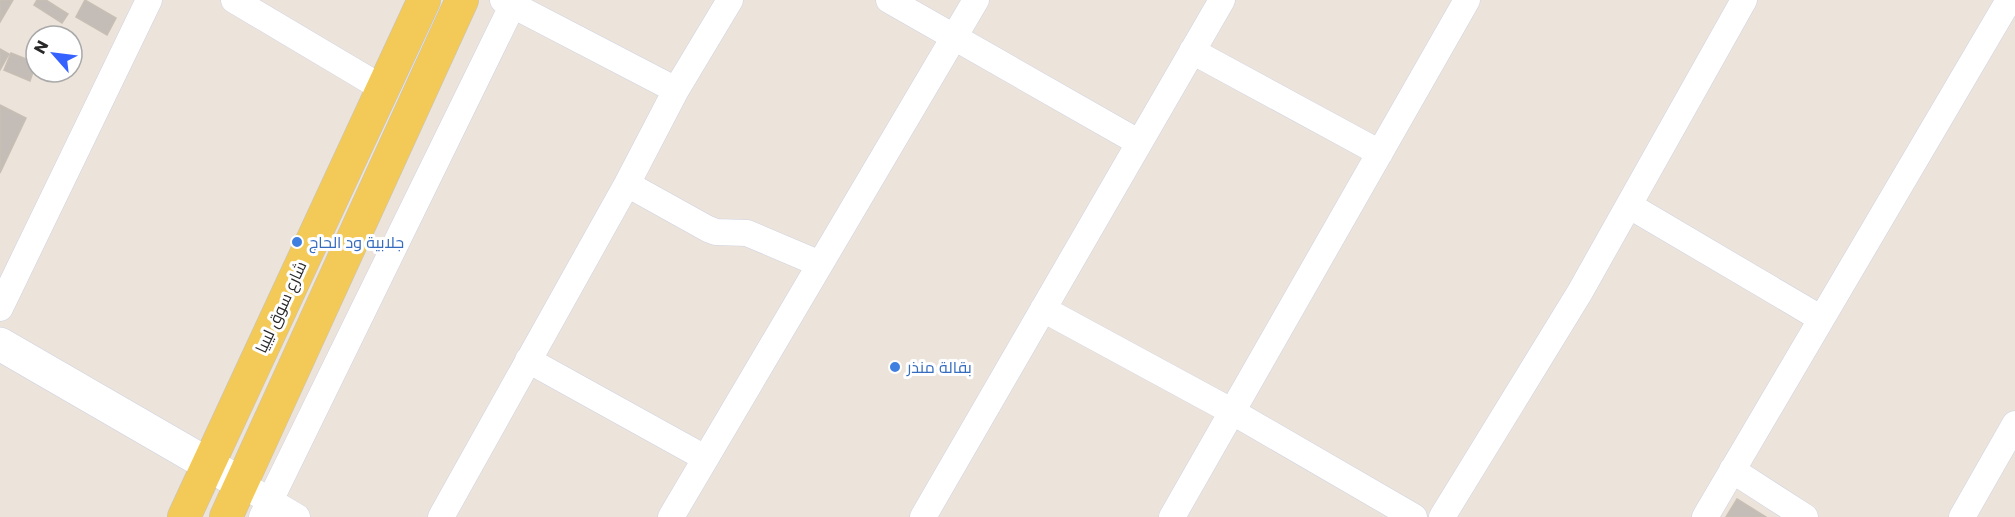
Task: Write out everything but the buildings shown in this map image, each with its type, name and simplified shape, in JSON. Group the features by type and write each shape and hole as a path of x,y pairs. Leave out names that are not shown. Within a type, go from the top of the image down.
{"main road":[{"name":"شارع سوق ليبيا","path":"184,517 424,0"},
{"path":"226,517 462,0"}],"street":[{"path":"0,308 149,0"},
{"path":"234,0 382,88"},
{"path":"441,517 627,184 676,90 730,0"},
{"path":"888,0 1138,142"},
{"path":"671,517 976,0"},
{"path":"923,517 1222,0"},
{"path":"1172,517 1467,0"},
{"path":"1442,517 1630,206 1744,0"},
{"path":"1705,517 2009,0"},
{"path":"265,509 510,2 676,90"},
{"path":"1192,51 1380,153"},
{"path":"627,184 708,229 716,232 747,233 820,264"},
{"path":"1630,206 1820,318"},
{"path":"1043,309 1231,411 1414,517"},
{"path":"0,344 242,484 265,509 297,517"},
{"path":"528,360 705,458"},
{"path":"1962,517 2015,424"},
{"path":"1732,470 1805,517"}],"place":[{"name":"جلابية ود الحاج","path":"297,242"},
{"name":"بقالة منذر","path":"895,367"}]}
